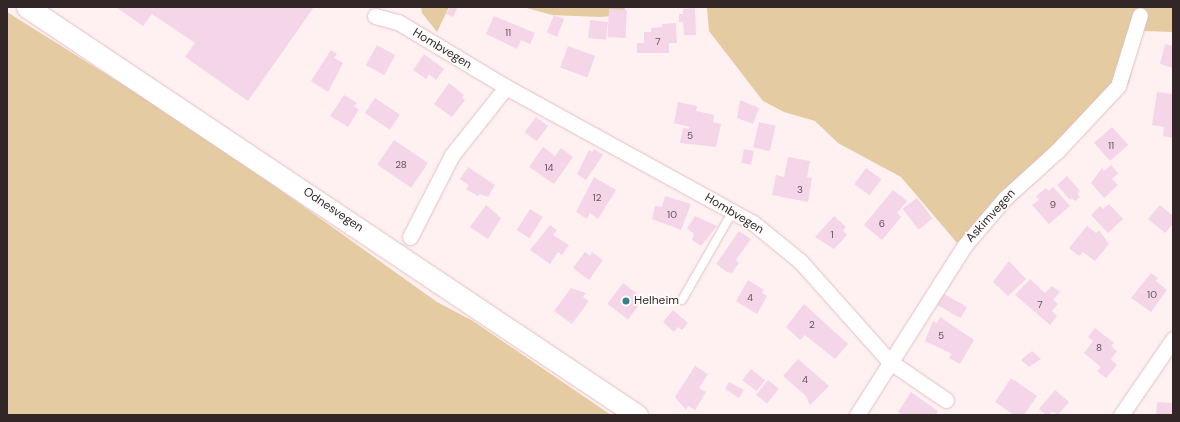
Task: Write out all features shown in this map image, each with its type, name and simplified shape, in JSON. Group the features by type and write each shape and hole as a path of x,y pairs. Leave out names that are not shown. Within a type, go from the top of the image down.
{"main road":[{"name":"Odnesvegen","path":"27,7 637,415"}],"street":[{"name":"Askimvegen","path":"857,415 890,361 965,246 1004,199 1074,134 1118,86 1141,11"},
{"name":"Hombvegen","path":"375,16 398,22 506,88 752,222 797,258 890,361 946,400"},
{"path":"410,236 452,155 506,88"},
{"path":"1121,415 1173,339"}],"lane":[{"path":"682,300 733,211"}],"shaded area":[{"path":"421,7 449,7 437,32 422,13"},
{"path":"523,7 625,7 624,15 600,17 552,15"},
{"path":"707,7 1173,7 1173,32 1143,31 1139,38 1129,83 1082,136 984,231 958,244 901,177 838,143 815,121 784,112 763,101 709,31"},
{"path":"7,12 205,136 437,302 473,321 611,415 7,415"}],"building":[{"path":"116,7 314,7 248,101 185,57 195,43 152,14 143,26"},
{"path":"450,7 458,7 453,17 446,14"},
{"path":"695,8 696,35 684,35 683,22 679,22 679,14 683,14 683,9"},
{"path":"609,9 627,10 626,38 608,37"},
{"path":"554,15 564,19 557,37 547,33"},
{"path":"494,16 535,33 530,44 521,40 517,49 486,34"},
{"path":"590,20 608,22 606,40 588,38"},
{"path":"676,23 677,43 669,43 669,53 637,53 637,43 644,43 644,32 651,32 651,28 662,27 662,24"},
{"path":"1165,44 1173,46 1173,68 1160,64"},
{"path":"377,45 395,55 384,75 366,65"},
{"path":"568,46 595,56 587,78 560,68"},
{"path":"331,50 337,54 334,58 343,63 328,92 311,81"},
{"path":"424,54 444,69 436,80 429,74 426,79 413,70"},
{"path":"449,83 464,95 462,98 465,100 452,117 434,104"},
{"path":"1157,92 1173,94 1173,138 1163,136 1164,127 1152,125"},
{"path":"344,95 357,103 354,106 359,110 348,127 330,116"},
{"path":"375,98 400,115 390,130 365,113"},
{"path":"740,100 759,108 753,124 737,118"},
{"path":"678,102 697,106 696,111 714,115 713,122 721,124 716,147 680,143 683,128 689,129 690,127 674,123"},
{"path":"536,117 548,126 537,141 525,132"},
{"path":"759,122 776,126 770,151 753,147"},
{"path":"1112,127 1128,145 1110,161 1094,143"},
{"path":"394,140 428,163 411,188 377,165"},
{"path":"543,147 555,156 561,148 573,157 554,184 529,167"},
{"path":"594,149 603,155 586,180 577,174 589,150 592,152"},
{"path":"744,149 754,151 751,165 741,163"},
{"path":"788,157 810,161 807,177 812,178 808,202 772,195 776,175 784,177"},
{"path":"1111,165 1118,173 1112,179 1118,185 1104,198 1091,183 1102,168 1104,171"},
{"path":"468,167 495,185 488,197 480,194 478,196 466,189 469,185 460,179"},
{"path":"866,168 881,179 870,195 854,184"},
{"path":"1067,176 1080,191 1077,193 1080,197 1075,201 1072,198 1070,200 1057,185"},
{"path":"594,177 616,190 598,219 590,213 587,219 576,212"},
{"path":"1053,187 1070,206 1049,224 1032,205 1039,200 1036,196 1046,188 1049,191"},
{"path":"893,190 907,201 897,213 901,217 882,240 864,225"},
{"path":"665,196 691,204 681,230 652,219 655,206 662,207"},
{"path":"917,198 933,219 918,230 903,209"},
{"path":"1109,204 1123,219 1108,233 1091,215 1100,206 1103,209"},
{"path":"486,205 501,218 488,239 470,227"},
{"path":"1160,205 1173,216 1173,224 1165,233 1148,219"},
{"path":"530,209 543,217 529,238 517,230"},
{"path":"695,216 717,226 701,246 692,240 694,234 687,228"},
{"path":"834,216 846,227 843,230 847,235 834,249 815,237"},
{"path":"550,225 557,230 553,235 569,245 562,255 558,252 550,264 530,250"},
{"path":"1087,226 1096,233 1099,230 1109,244 1095,261 1083,252 1079,256 1069,248"},
{"path":"739,231 751,239 736,260 739,263 732,273 727,272 716,264"},
{"path":"585,252 590,256 592,252 603,260 589,280 573,268"},
{"path":"1009,261 1026,279 1008,296 993,282"},
{"path":"1151,273 1158,278 1156,281 1167,290 1151,312 1131,298"},
{"path":"1030,279 1045,293 1052,286 1060,292 1053,300 1058,304 1052,311 1057,316 1050,325 1015,295"},
{"path":"748,280 764,290 762,293 767,296 757,314 736,301"},
{"name":"Helheim","path":"623,283 644,299 628,319 607,304"},
{"path":"571,288 586,293 583,297 589,301 572,324 554,311"},
{"path":"941,292 967,307 960,318 934,303"},
{"path":"804,304 848,344 835,359 805,335 800,340 786,327"},
{"path":"673,310 688,323 682,330 678,327 674,332 663,322"},
{"path":"940,317 974,340 960,364 949,358 952,354 925,341 933,321 937,323"},
{"path":"1095,328 1114,343 1111,346 1117,351 1111,359 1117,365 1106,378 1097,371 1101,367 1084,353 1093,341 1088,337"},
{"path":"1032,351 1041,359 1029,367 1021,360"},
{"path":"798,359 829,386 810,405 806,396 783,376"},
{"path":"695,366 708,374 699,388 706,392 695,410 688,406 686,410 675,397"},
{"path":"751,369 765,380 757,391 742,380"},
{"path":"1011,378 1037,396 1024,415 1014,415 995,402"},
{"path":"768,380 779,389 767,404 756,395"},
{"path":"729,382 744,390 739,398 725,389"},
{"path":"1055,390 1069,402 1058,415 1054,412 1046,415 1039,409"},
{"path":"911,392 938,411 936,415 902,415 898,412"},
{"path":"1157,402 1173,403 1172,415 1156,415"}],"place":[{"name":"Helheim","path":"626,301"}]}
